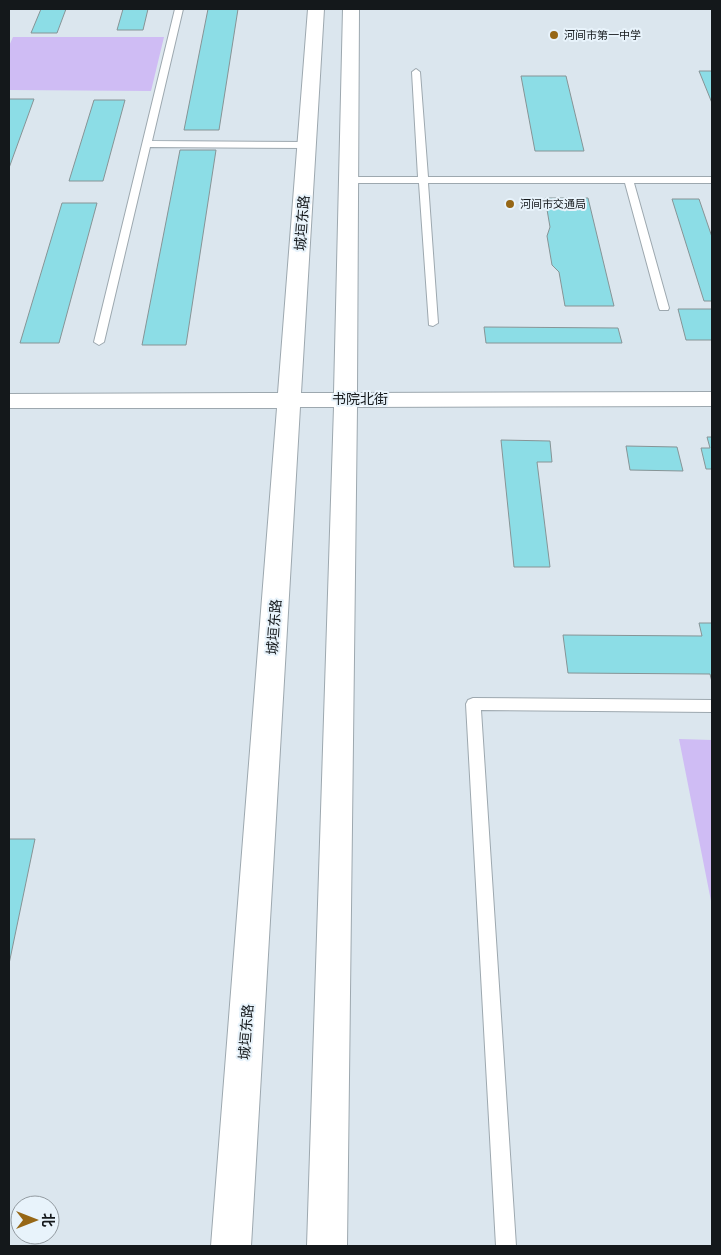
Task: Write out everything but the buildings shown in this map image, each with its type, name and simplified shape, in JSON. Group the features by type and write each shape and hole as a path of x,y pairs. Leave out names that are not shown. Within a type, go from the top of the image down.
{"main road":[{"name":"城垣东路","path":"231,1246 316,9"},
{"path":"327,1246 346,390 351,9"},
{"name":"书院北街","path":"346,390 712,380"},
{"name":"书院北街","path":"9,382 712,399"},
{"name":"书院北街","path":"9,401 290,390"}],"lane":[{"path":"99,342 179,9"},
{"path":"416,72 433,323"},
{"path":"146,144 307,145"},
{"path":"349,180 712,180"},
{"path":"629,180 664,308"},
{"path":"506,1246 473,704 712,706"}],"shaded area":[{"path":"13,37 164,37 151,91 9,90 9,46"},
{"path":"679,739 712,740 712,906"}],"place":[{"name":"河间市第一中学","path":"554,35"},
{"name":"河间市交通局","path":"510,204"}]}
